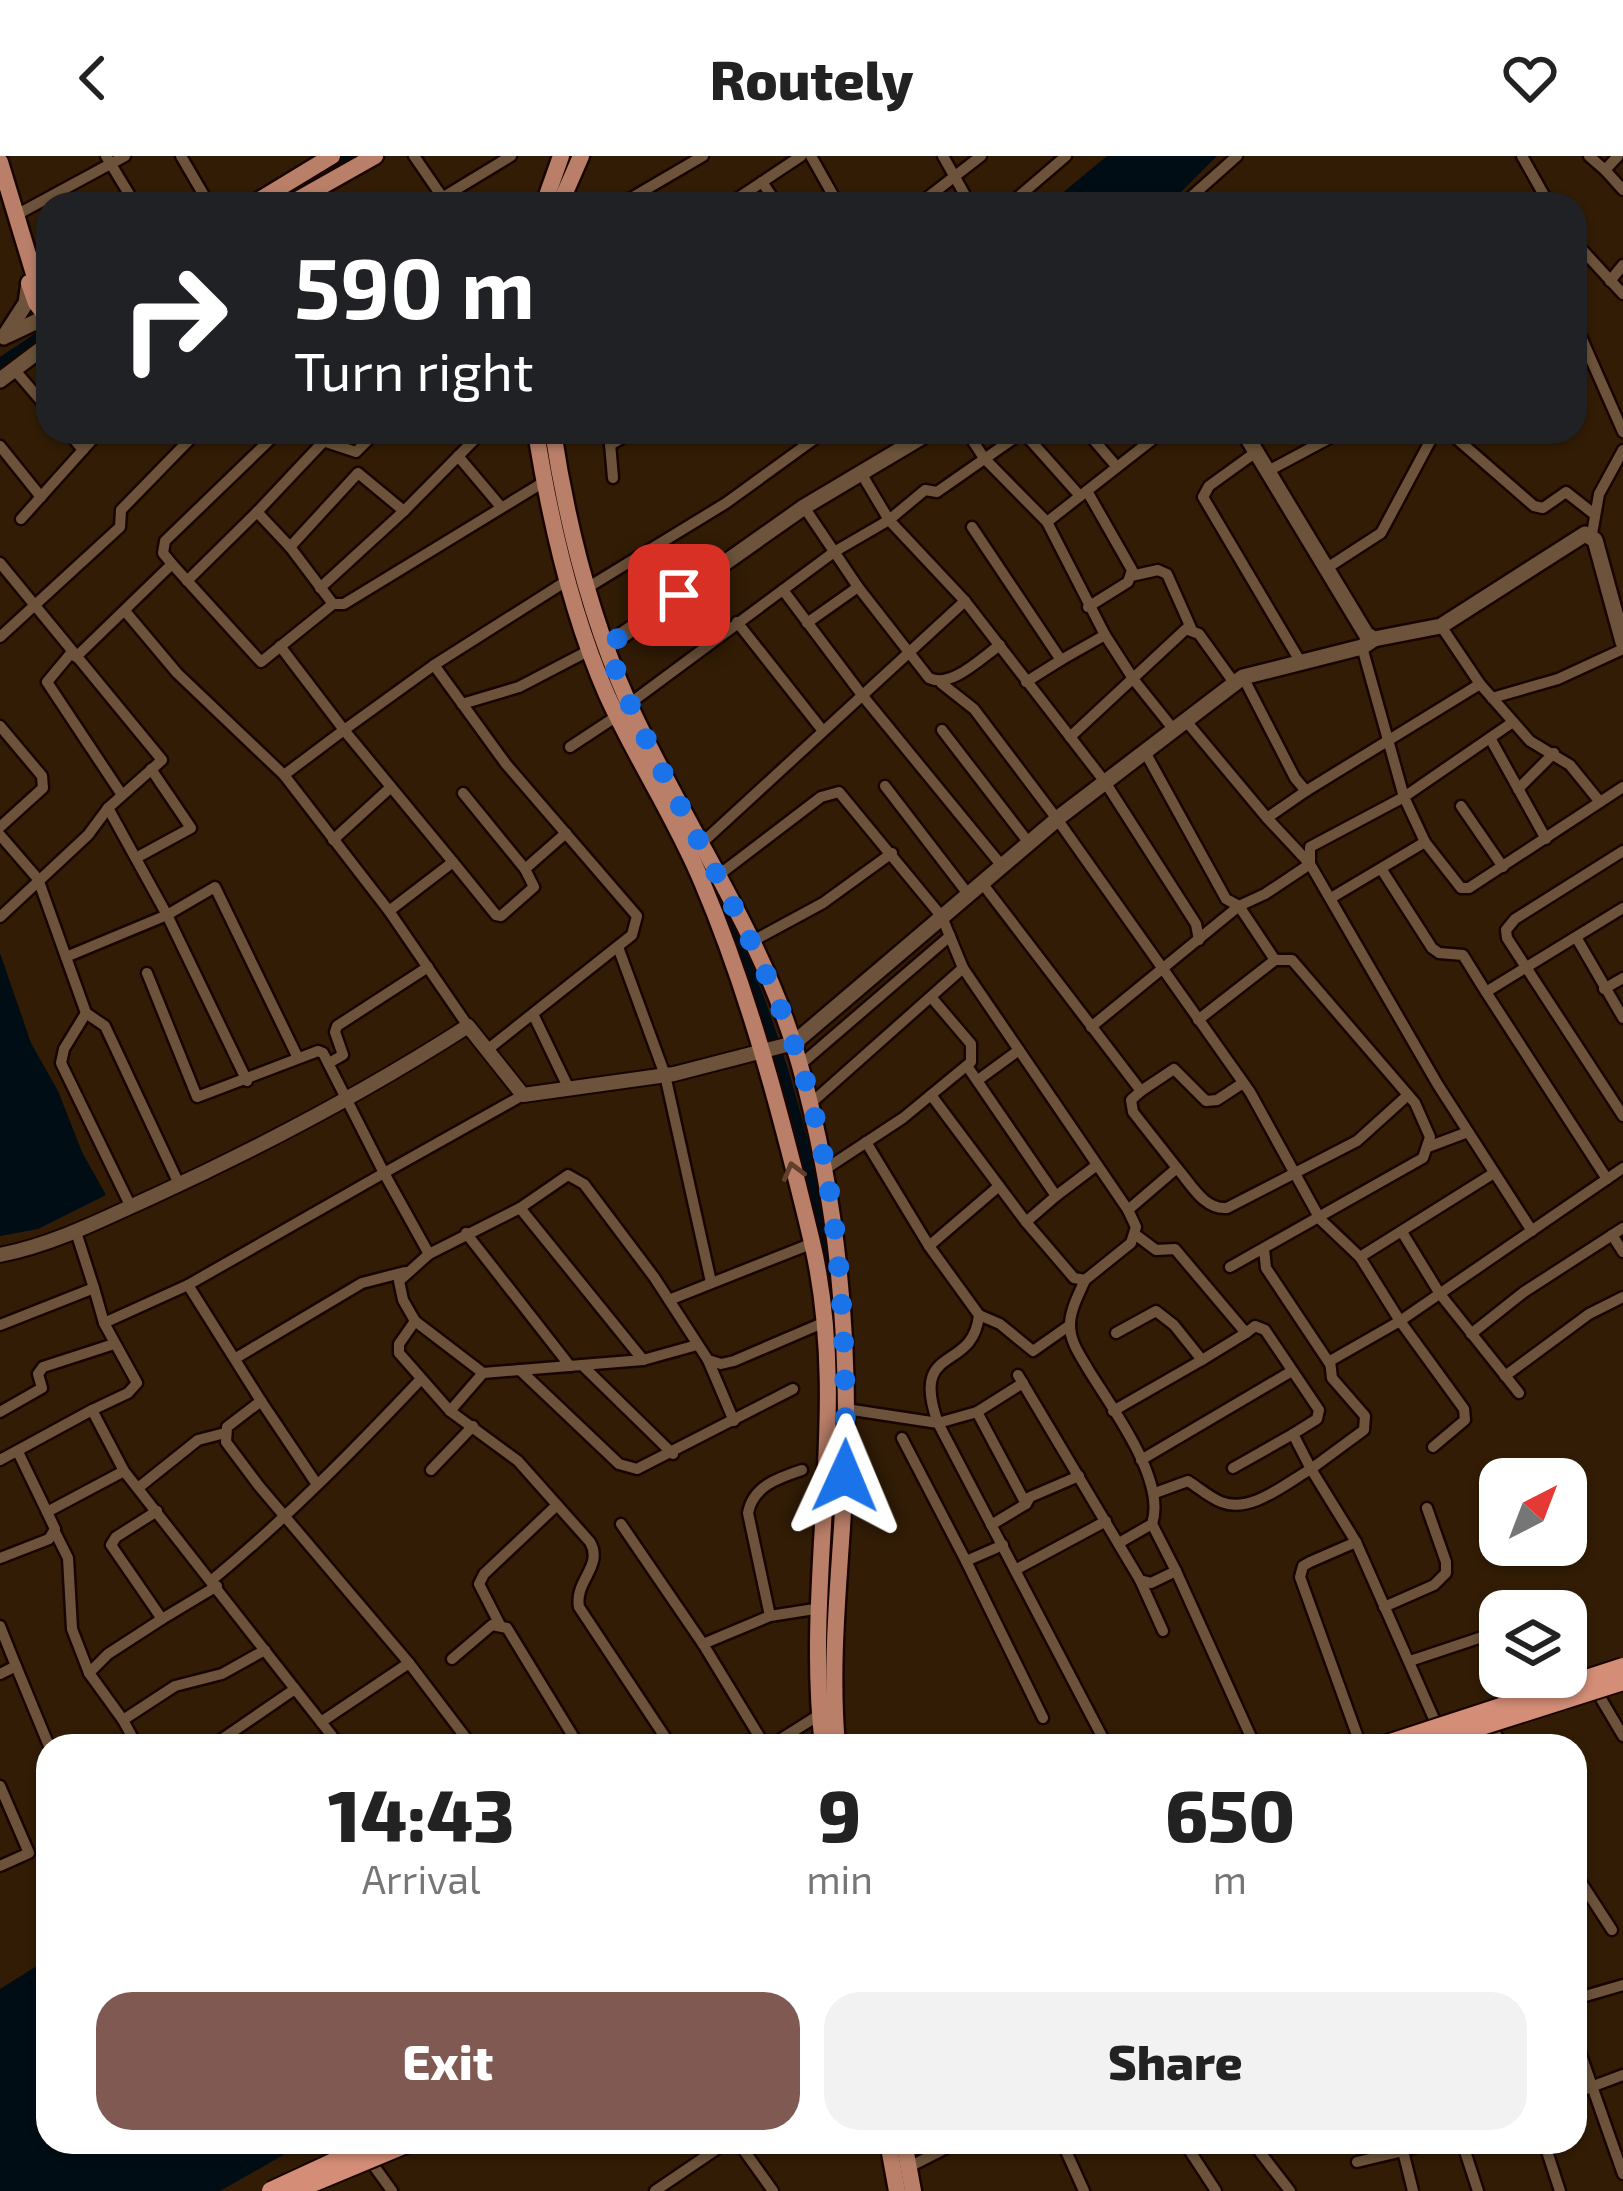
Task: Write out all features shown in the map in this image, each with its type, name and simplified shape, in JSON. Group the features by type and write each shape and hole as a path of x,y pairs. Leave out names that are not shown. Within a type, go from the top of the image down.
{"highway":[{"path":"1417,1734 1623,1665"},
{"path":"1458,1734 1623,1682"},
{"path":"271,2191 346,2154"},
{"path":"292,2191 382,2154"}],"main road":[{"path":"268,192 305,162 332,156"},
{"path":"311,192 375,156"},
{"path":"548,192 561,156"},
{"path":"565,192 580,156"},
{"path":"0,162 36,278"},
{"path":"0,189 36,281"},
{"path":"1,338 36,292"},
{"path":"1,338 36,325"},
{"path":"6,374 36,353"},
{"path":"538,444 568,580 778,1047 800,1065 810,1104 838,1263 846,1408 832,1693 836,1734"},
{"path":"555,444 565,508 599,648"},
{"path":"599,648 804,507 911,444"},
{"path":"1251,444 1368,643"},
{"path":"778,1047 1057,819 1239,681 1441,626 1565,544 1592,534 1623,645"},
{"path":"623,710 720,874 751,942 778,1047 813,1244 831,1415 817,1672 822,1734"},
{"path":"1402,1734 1623,1665"},
{"path":"1466,1734 1623,1682"},
{"path":"260,2191 340,2154"},
{"path":"308,2191 393,2154"},
{"path":"890,2154 897,2191"},
{"path":"906,2154 913,2191"}],"street":[{"path":"55,192 108,160 125,156"},
{"path":"181,156 202,192"},
{"path":"414,156 434,192"},
{"path":"455,192 511,156"},
{"path":"649,192 703,156"},
{"path":"747,192 801,156"},
{"path":"811,156 831,192"},
{"path":"943,156 963,192"},
{"path":"936,192 982,156"},
{"path":"1024,192 1066,156"},
{"path":"1197,192 1237,156"},
{"path":"1522,156 1542,192"},
{"path":"1588,156 1623,190"},
{"path":"1604,170 1618,156"},
{"path":"108,160 128,192"},
{"path":"762,182 769,192"},
{"path":"18,214 36,203"},
{"path":"1587,255 1623,294"},
{"path":"1610,281 1623,265"},
{"path":"1587,350 1623,432"},
{"path":"6,374 36,399"},
{"path":"79,444 83,449"},
{"path":"21,519 88,444"},
{"path":"0,637 120,527 122,509 185,444"},
{"path":"266,444 165,541 163,553 261,662 333,604 344,604 544,482"},
{"path":"187,581 321,444"},
{"path":"333,444 356,452 364,444"},
{"path":"320,588 470,444"},
{"path":"610,444 613,478"},
{"path":"587,588 726,502 807,444"},
{"path":"975,444 1047,522 1088,607 1134,680 1310,863 1468,1132 1532,1231"},
{"path":"570,747 833,552 889,520 925,490 937,492 1005,444"},
{"path":"1035,444 1084,493 1126,557 1131,575"},
{"path":"1097,444 1117,467"},
{"path":"1047,522 1144,444"},
{"path":"1268,471 1319,444"},
{"path":"1328,568 1381,533 1429,444"},
{"path":"1463,444 1534,506 1543,508 1567,492 1594,514"},
{"path":"0,446 41,497"},
{"path":"1592,534 1598,494 1623,451"},
{"path":"1256,452 1209,486 1203,497 1300,661"},
{"path":"458,456 502,507"},
{"path":"290,547 358,472 404,511"},
{"path":"861,473 889,520 965,601 1105,782 1196,924 1198,940"},
{"path":"804,507 929,678 974,709 1057,819 1243,1083 1320,1219 1360,1257 1464,1409 1465,1420 1459,1428 1433,1447"},
{"path":"257,512 333,604"},
{"path":"971,527 1060,660"},
{"path":"0,563 162,760 0,917"},
{"path":"122,795 47,682 172,564"},
{"path":"1088,607 1123,586 1131,575 1158,570 1167,574 1191,628 1239,681 1306,791"},
{"path":"284,775 434,665 568,580"},
{"path":"807,622 858,586"},
{"path":"783,590 1002,866"},
{"path":"703,842 965,601"},
{"path":"125,611 177,673 284,775 523,1095"},
{"path":"737,622 823,730"},
{"path":"1441,626 1513,722 1537,746 1570,765 1600,802"},
{"path":"1070,737 1178,633 1191,628"},
{"path":"1027,682 1106,635"},
{"path":"1368,643 1404,796 1425,842 1461,888 1480,883 1623,787"},
{"path":"941,683 1000,645"},
{"path":"1492,698 1558,679 1623,645"},
{"path":"280,646 344,730 501,916 534,887 525,869 463,793"},
{"path":"462,704 519,687 599,648"},
{"path":"434,665 506,764 637,916 632,935 488,1050"},
{"path":"1267,818 1480,684"},
{"path":"1310,863 1310,847 1404,796 1513,722"},
{"path":"0,726 42,776 43,788 0,831 38,879 86,1013 105,1026 179,1184"},
{"path":"942,730 1029,843"},
{"path":"1490,738 1546,839"},
{"path":"1144,752 1226,899 1239,906 1275,960"},
{"path":"1518,789 1554,753"},
{"path":"136,858 191,828 151,769"},
{"path":"885,786 1141,1091"},
{"path":"334,840 391,787"},
{"path":"720,874 830,792 846,797 942,917 963,968 1128,1210 1136,1235 1156,1250 1175,1249 1246,1334"},
{"path":"1461,806 1503,867"},
{"path":"108,808 167,915 247,1081"},
{"path":"525,869 566,832"},
{"path":"1331,898 1425,842"},
{"path":"1623,851 1508,925 1507,938 1623,1116"},
{"path":"751,942 823,903 892,853"},
{"path":"389,911 453,862"},
{"path":"1091,1027 1239,906 1310,863"},
{"path":"1382,870 1432,948 1463,956 1607,1179"},
{"path":"66,957 167,915 210,887 218,890 298,1058"},
{"path":"1486,992 1623,908"},
{"path":"800,1065 950,936"},
{"path":"1576,937 1623,1018"},
{"path":"618,947 665,1075 711,1282"},
{"path":"1198,1020 1275,960 1292,960 1408,1095 1430,1137 1423,1158 1231,1267"},
{"path":"329,1063 343,1054 337,1026 428,967"},
{"path":"810,1104 963,968"},
{"path":"147,973 193,1092 203,1096 318,1052 329,1063 429,1254"},
{"path":"1604,989 1623,978"},
{"path":"824,1171 931,1095 974,1057 971,1044 931,997"},
{"path":"86,1013 61,1063 131,1207"},
{"path":"533,1014 569,1088"},
{"path":"0,1255 33,1249 76,1232 269,1143 469,1026"},
{"path":"104,1323 188,1285 523,1095 665,1075 778,1047"},
{"path":"977,1081 1018,1050"},
{"path":"967,1066 1056,1196"},
{"path":"1243,1083 1217,1100 1205,1101 1174,1069 1131,1100 1133,1112 1177,1168 1207,1203 1222,1209 1357,1141 1408,1095"},
{"path":"931,1095 1064,1270 1085,1280"},
{"path":"1428,1147 1468,1132"},
{"path":"866,1142 929,1246 977,1306 980,1315 975,1335 935,1370 928,1394 938,1423 1101,1734"},
{"path":"1026,1222 1097,1166"},
{"path":"1128,1210 1177,1168"},
{"path":"1330,1364 1623,1168"},
{"path":"1360,1257 1494,1173"},
{"path":"236,1358 362,1283 405,1272 466,1233 520,1208 562,1176 576,1178 669,1300 708,1360 734,1421"},
{"path":"929,1246 999,1186"},
{"path":"520,1208 644,1360"},
{"path":"0,1460 128,1393 137,1383 104,1323 76,1232"},
{"path":"1402,1232 1440,1294 1519,1393"},
{"path":"1471,1334 1538,1282 1617,1232 1623,1252"},
{"path":"466,1233 576,1365 673,1454"},
{"path":"1119,1543 1152,1524 1157,1511 1155,1493 1142,1460 1074,1344 1070,1325 1085,1280 1136,1235"},
{"path":"669,1300 813,1244"},
{"path":"1155,1493 1188,1481 1218,1501 1234,1506 1253,1502 1311,1469 1364,1430 1364,1416 1332,1378 1330,1364 1266,1268 1264,1249"},
{"path":"405,1272 399,1288 415,1322 483,1373 644,1360 697,1345"},
{"path":"188,1285 316,1484"},
{"path":"0,1325 94,1288"},
{"path":"1505,1376 1589,1314 1623,1297"},
{"path":"1116,1333 1156,1311 1202,1360"},
{"path":"980,1315 1000,1324 1033,1351 1070,1325"},
{"path":"415,1322 398,1353 450,1411 518,1461 595,1552 594,1563 578,1589 579,1606 663,1734"},
{"path":"708,1360 734,1361 824,1322"},
{"path":"1113,1411 1260,1327 1314,1400 1319,1415 1233,1468"},
{"path":"0,1412 42,1388 38,1374 43,1367 114,1343"},
{"path":"520,1370 619,1464 637,1469 794,1389"},
{"path":"1142,1460 1292,1371"},
{"path":"450,1411 483,1373"},
{"path":"88,1673 108,1654 215,1583 287,1518 421,1379"},
{"path":"846,1408 938,1423 976,1412 1020,1379 1141,1580 1163,1631"},
{"path":"138,1488 198,1440 224,1433 261,1401"},
{"path":"92,1410 124,1471 330,1734"},
{"path":"976,1412 1026,1504"},
{"path":"431,1470 473,1426"},
{"path":"224,1433 232,1451 463,1734"},
{"path":"1293,1434 1356,1542 1437,1734"},
{"path":"902,1438 1043,1718"},
{"path":"18,1452 68,1558 72,1629 88,1673 131,1734"},
{"path":"770,1616 748,1513 750,1502 771,1482 802,1470"},
{"path":"47,1512 124,1471"},
{"path":"991,1525 1030,1498 1079,1476"},
{"path":"557,1505 479,1584 572,1734"},
{"path":"1384,1606 1434,1586 1446,1573 1427,1508"},
{"path":"157,1511 116,1537 111,1546 162,1619"},
{"path":"1016,1570 1106,1521"},
{"path":"1152,1524 1250,1734"},
{"path":"621,1525 760,1734"},
{"path":"0,1558 49,1539 55,1532"},
{"path":"1356,1542 1310,1562 1300,1577 1360,1734"},
{"path":"967,1562 1003,1545"},
{"path":"1141,1580 1156,1582 1176,1571"},
{"path":"704,1644 770,1616 821,1607"},
{"path":"452,1659 484,1630 500,1624"},
{"path":"0,1626 44,1734"},
{"path":"1410,1661 1479,1638"},
{"path":"123,1720 175,1686 222,1674 265,1650"},
{"path":"321,1722 409,1664"},
{"path":"0,1674 16,1666"},
{"path":"229,1734 295,1689"},
{"path":"1597,1692 1623,1736"},
{"path":"788,1734 820,1715"},
{"path":"1491,1725 1496,1734"},
{"path":"0,1786 5,1810 29,1853 0,1866"},
{"path":"1587,1891 1612,1930"},
{"path":"1587,1996 1623,1985"},
{"path":"1587,2075 1623,2174"},
{"path":"1587,2088 1623,2075"},
{"path":"370,2154 392,2191"},
{"path":"655,2191 709,2154"},
{"path":"747,2154 773,2191"},
{"path":"908,2167 934,2154"},
{"path":"1067,2154 1084,2191"},
{"path":"1192,2154 1216,2191"},
{"path":"1261,2154 1290,2191"},
{"path":"1358,2162 1380,2154"},
{"path":"1403,2154 1412,2191"},
{"path":"1466,2154 1478,2191"},
{"path":"1548,2154 1560,2191"}],"shaded area":[{"path":"1107,156 1217,156 1181,192 1064,192"},
{"path":"0,953 31,1043 106,1195 38,1229 0,1236"},
{"path":"36,1966 36,2154 285,2154 220,2191 0,2191 0,1989"}],"waterway":[{"path":"290,192 354,156"},
{"path":"0,363 36,339"},
{"path":"597,644 613,689"},
{"path":"706,871 756,989 794,1109 822,1233 837,1360"},
{"path":"827,1611 835,1510"}],"route":[{"path":"679,595 607,646 629,704 720,874 794,1042 824,1171 838,1263 845,1476"}]}
